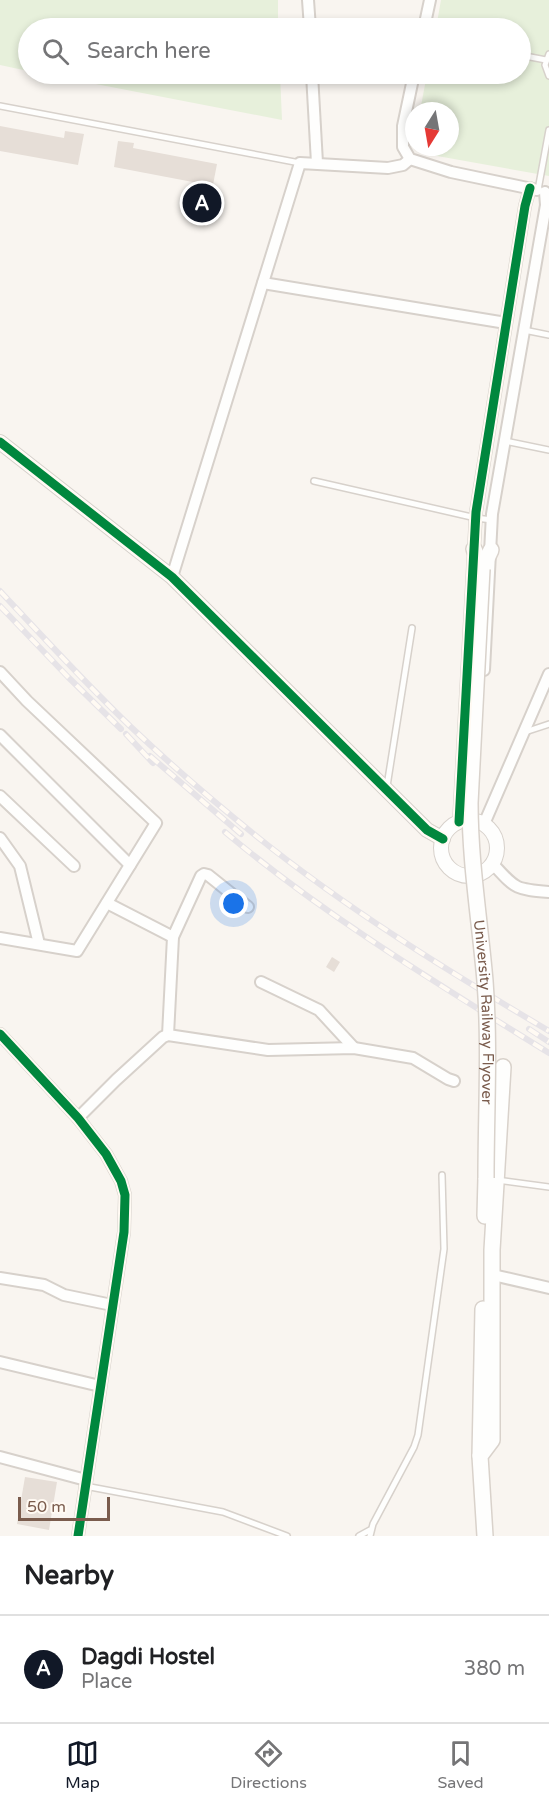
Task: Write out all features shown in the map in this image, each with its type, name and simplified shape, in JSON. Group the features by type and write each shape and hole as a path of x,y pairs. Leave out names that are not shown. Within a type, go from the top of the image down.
{"main road":[{"name":"University Railway Flyover","path":"474,549 482,569"},
{"name":"University Railway Flyover","path":"485,1536 480,1456 487,1040 485,984 470,837 470,803 482,569 491,550"},
{"path":"480,1456 492,1440 492,1250 503,1067"}],"street":[{"path":"308,0 309,18"},
{"path":"426,18 430,0"},
{"path":"313,84 317,163"},
{"path":"412,84 404,126 403,147 410,159 451,172 541,191"},
{"path":"172,577 300,162 388,168 402,165 410,159"},
{"path":"459,822 476,518 525,206 541,191"},
{"path":"480,822 492,520 546,205 541,191"},
{"path":"263,283 506,323"},
{"path":"0,442 172,577 427,830 442,839"},
{"path":"0,672 27,701 156,824 77,951 0,938"},
{"path":"480,822 549,674"},
{"path":"0,735 130,865"},
{"path":"0,796 74,866"},
{"path":"459,822 480,822 495,836 497,852 492,863 483,872 475,875 458,873 451,869 442,855 442,839 452,825 459,822"},
{"path":"0,838 20,866 39,944"},
{"path":"492,863 513,885 521,889 549,892"},
{"path":"168,1035 173,937 201,876 208,875 248,907"},
{"path":"107,903 173,937"},
{"path":"261,982 319,1010 354,1048"},
{"path":"0,1034 78,1118 106,1154 122,1181 125,1196 124,1232 78,1536"},
{"path":"78,1118 116,1080 168,1035 268,1050 354,1048 413,1058 454,1081"},
{"path":"493,1275 549,1288"},
{"path":"0,1278 44,1285 64,1295 112,1305"},
{"path":"0,1362 100,1386"},
{"path":"0,1457 86,1483"}],"lane":[{"path":"531,56 547,57 545,65 549,76"},
{"path":"0,106 300,162"},
{"path":"541,191 549,130"},
{"path":"524,330 549,335"},
{"path":"505,441 549,450"},
{"path":"315,481 492,520"},
{"path":"386,790 412,628"},
{"path":"523,733 549,724"},
{"path":"359,1536 370,1533 418,1435 444,1249 442,1176"},
{"path":"497,1180 549,1187"},
{"path":"86,1483 223,1512 287,1536"}],"green space":[{"path":"0,0 278,0 278,18 18,18 18,69 0,65"},
{"path":"441,0 549,0 549,176 437,156 459,156 459,102 422,102 425,84 531,84 531,18 438,18"},
{"path":"96,84 280,84 282,120"}],"building":[{"path":"0,126 64,138 65,131 84,134 78,165 0,151"},
{"path":"118,141 134,143 133,148 217,164 205,226 191,223 198,183 114,167"},
{"path":"332,957 340,962 334,972 326,967"},
{"path":"25,1477 57,1482 49,1530 17,1524"}],"railway":[{"path":"0,591 132,728 192,783 255,835 362,914 549,1031"},
{"path":"0,606 121,729"},
{"path":"126,734 153,763"},
{"path":"150,756 241,834"},
{"path":"225,832 342,921 549,1053"},
{"path":"529,1029 549,1042"}],"cycle path":[{"path":"459,822 476,512 525,206 530,188"},
{"path":"0,442 172,577 427,830 443,839"},
{"path":"0,1034 78,1118 106,1154 121,1181 125,1195 124,1232 78,1536"}],"place":[{"name":"Dagdi Hostel","path":"202,203"}]}
